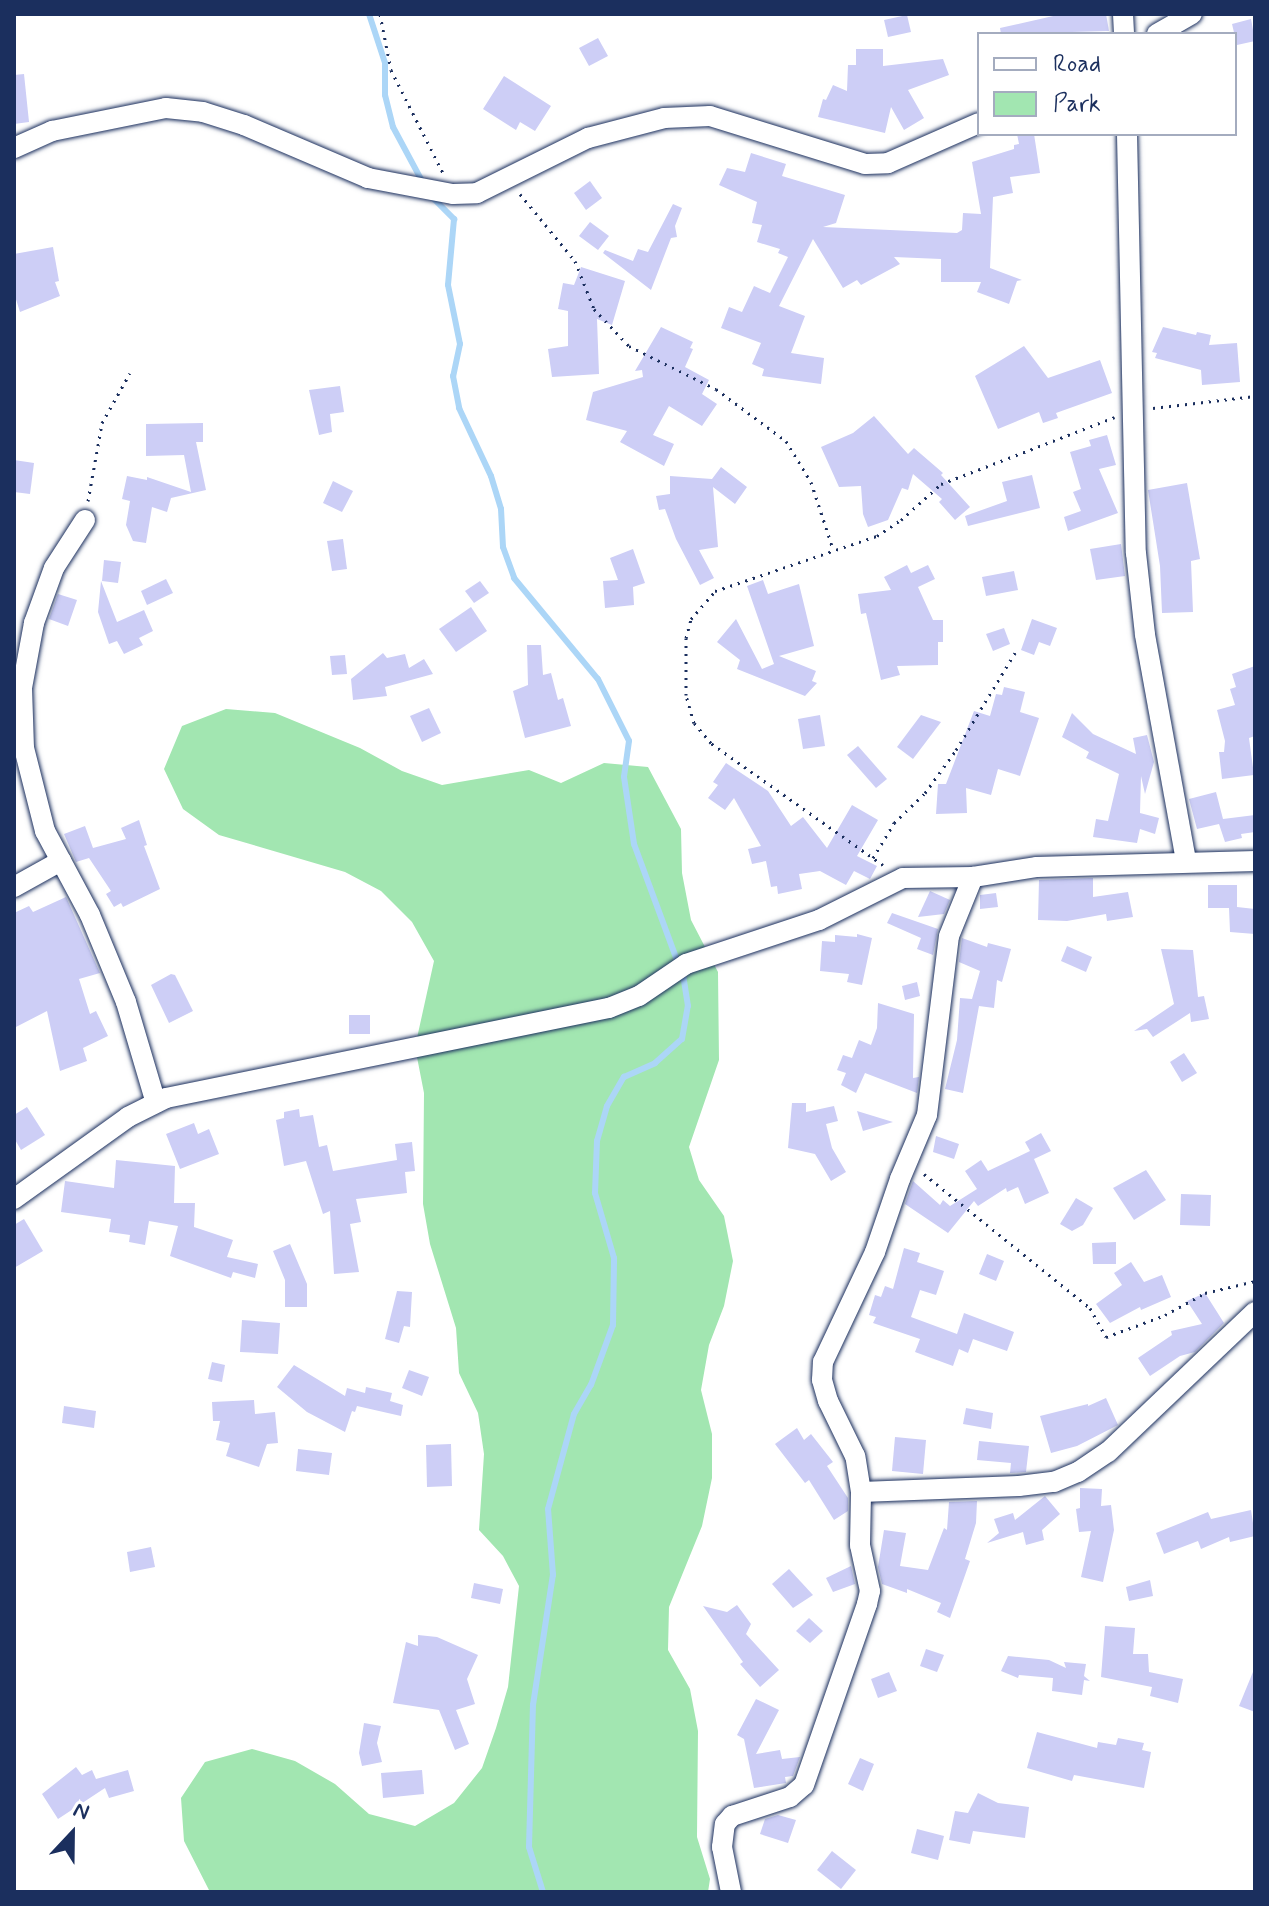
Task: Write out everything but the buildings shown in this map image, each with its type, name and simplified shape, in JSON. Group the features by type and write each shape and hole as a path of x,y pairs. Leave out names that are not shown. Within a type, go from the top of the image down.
{"street":[{"path":"1160,32 1192,14"},
{"path":"14,148 52,131 166,108 203,112 244,125 368,178 453,194 477,193 588,138 664,118 710,116 865,164 888,163 977,124"},
{"path":"1127,136 1136,553 1145,635 1186,860"},
{"path":"85,520 54,568 34,623 22,688 24,748 45,831 90,915 126,1002 156,1103"},
{"path":"14,1199 128,1117 156,1103 205,1089 609,1008 639,996 678,968 819,920 903,878 973,877 1037,867 1186,860 1255,861"},
{"path":"14,887 61,861"},
{"path":"731,1892 722,1847 725,1824 732,1816 798,1792 811,1771 870,1591 860,1545 861,1492 855,1456 825,1390 823,1362 875,1252 927,1115 949,936 973,877"},
{"path":"861,1492 1019,1486 1054,1482 1078,1472 1108,1452 1255,1312"}],"path":[{"path":"380,14 391,70 453,194"},
{"path":"507,178 575,261 594,309 629,346 716,389 786,441 811,482 833,550"},
{"path":"85,520 102,423 130,373"},
{"path":"903,878 711,743 694,723 686,695 686,638 691,619 702,602 715,591 877,536 901,520 941,484 1133,410 1255,396"},
{"path":"873,858 894,823 925,793 956,750 1015,653"},
{"path":"908,1162 1090,1308 1106,1337 1165,1315 1205,1293 1255,1281"}],"green space":[{"path":"226,709 275,713 360,748 402,771 442,785 529,770 561,783 604,763 648,767 681,829 682,873 691,920 718,972 719,1060 689,1147 699,1180 724,1216 733,1261 724,1306 709,1345 701,1390 712,1434 712,1478 702,1526 669,1607 668,1650 690,1689 698,1731 697,1837 710,1879 708,1892 210,1892 184,1841 181,1798 205,1762 252,1749 295,1761 335,1784 369,1814 415,1826 454,1803 482,1768 496,1728 508,1687 519,1586 503,1556 479,1530 484,1454 478,1413 459,1373 456,1328 430,1244 423,1204 424,1093 415,1047 434,961 412,922 381,891 345,872 219,835 183,809 164,769 182,726"}],"waterway":[{"path":"369,14 385,63 385,95 393,127 423,183"},
{"path":"431,196 454,219 448,285 460,344 453,376 459,408 491,476 501,509 503,547 514,578 598,679 629,741 624,777 634,844 678,963"},
{"path":"543,1892 529,1847 533,1705 553,1575 548,1509 574,1414 591,1385 613,1325 614,1258 595,1193 597,1141 607,1106 624,1077 655,1063 682,1039 688,1006 683,973"}]}
